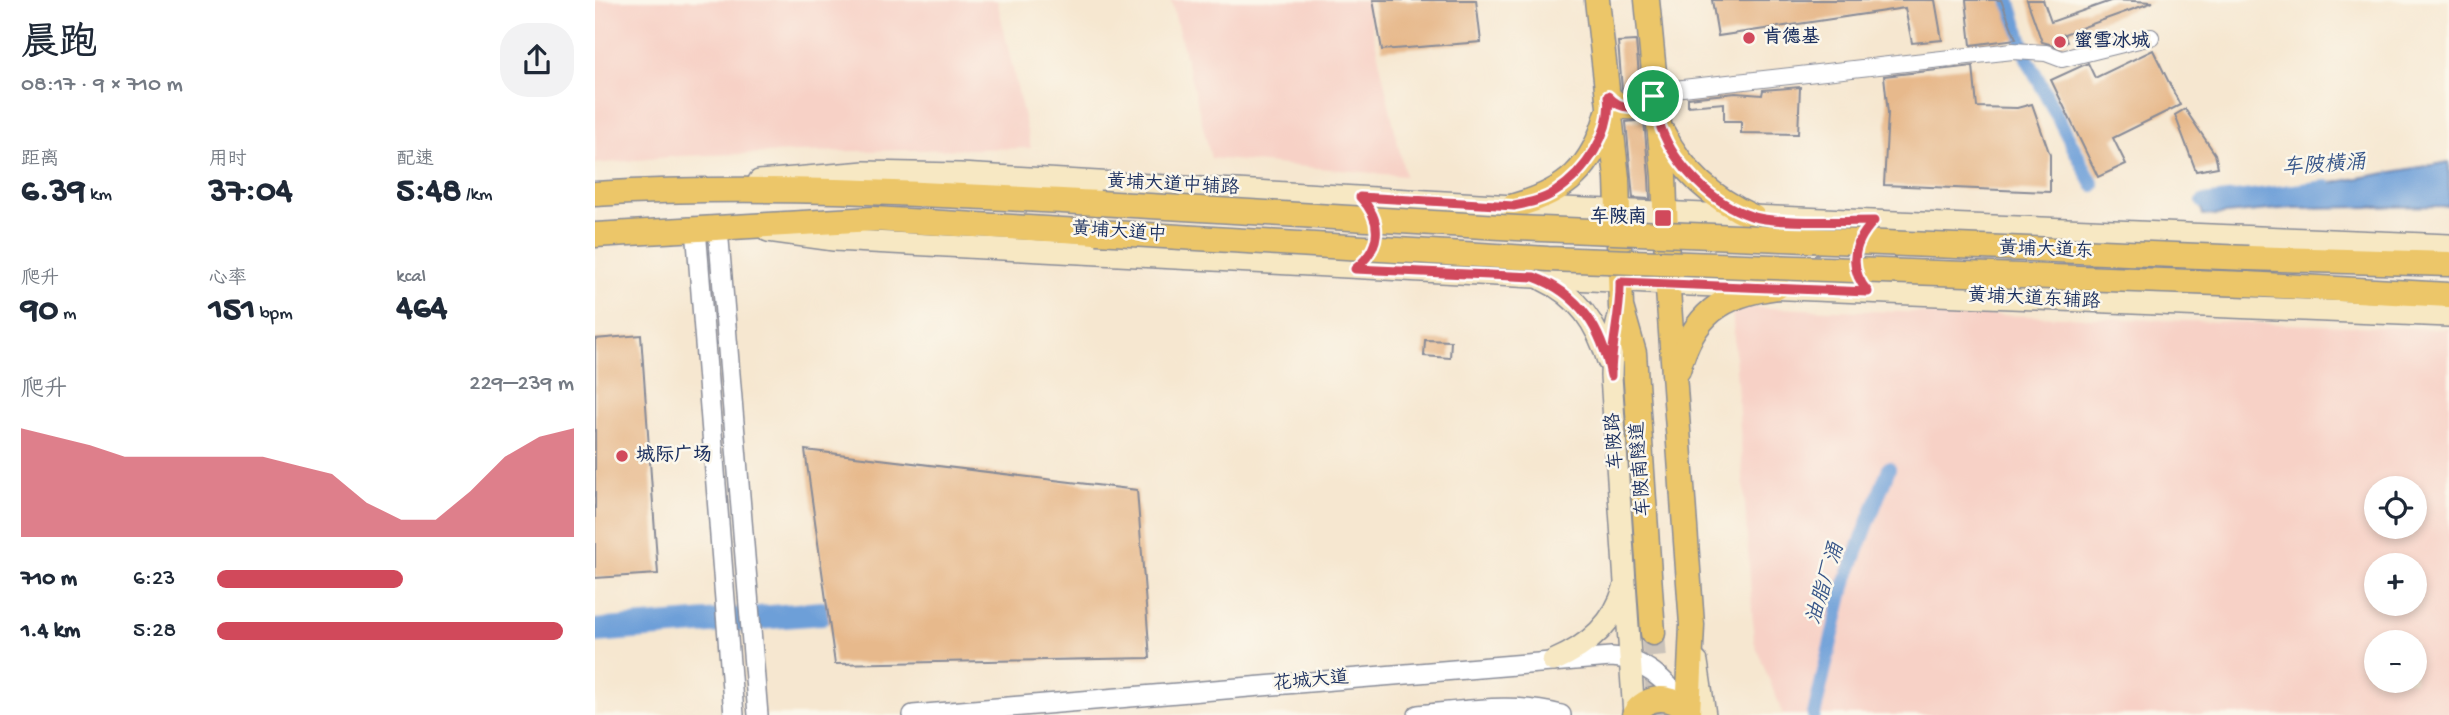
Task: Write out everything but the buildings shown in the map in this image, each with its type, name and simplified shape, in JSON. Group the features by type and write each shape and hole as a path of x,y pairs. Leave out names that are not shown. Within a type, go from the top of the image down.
{"main road":[{"name":"车陂路","path":"1597,0 1619,210 1621,307 1612,346 1611,376 1634,715"},
{"path":"1647,0 1666,212 1667,284 1692,625 1694,714"},
{"path":"1514,206 1553,194 1578,172 1596,145 1609,101 1619,106 1634,107 1647,101 1656,91"},
{"path":"1660,125 1677,157 1698,181 1729,206 1753,217"},
{"name":"黄埔大道中辅路","path":"682,189 812,176 916,172 1482,205 1666,212"},
{"name":"黄埔大道中","path":"595,194 682,189 826,190 1643,233"},
{"path":"1355,269 1370,256 1377,236 1373,213 1360,197"},
{"path":"1478,275 1493,261 1499,240 1496,222 1482,205"},
{"path":"1666,212 2449,245"},
{"name":"黄埔大道中","path":"595,234 873,219 1644,262"},
{"path":"1675,388 1684,350 1704,317 1719,303 1737,294 1785,288 1780,278 1776,253 1778,236 1793,219"},
{"path":"1868,292 1857,275 1855,253 1860,237 1874,221"},
{"path":"717,228 834,240 1620,282"},
{"name":"黄埔大道东","path":"1643,233 2449,264"},
{"name":"黄埔大道东","path":"1644,262 2246,284 2449,295"},
{"path":"1534,277 1567,294 1587,314 1601,340 1611,376"},
{"name":"黄埔大道东辅路","path":"1620,282 2449,316"},
{"name":"车陂南隧道","path":"1621,307 1634,353 1653,633"},
{"path":"1553,661 1577,650 1598,632 1618,603 1625,582"},
{"path":"1634,715 1644,704 1659,698 1679,704 1694,714"}],"street":[{"path":"1656,91 2013,51 2046,53 2062,59 2151,37"},
{"path":"717,228 758,715"},
{"path":"717,228 725,604 734,715"},
{"path":"1630,659 1663,682 1694,714"},
{"name":"花城大道","path":"913,715 1553,661 1630,659"},
{"path":"1418,715 1499,709 1538,710 1561,715"}],"shaded area":[{"path":"595,0 997,0 1031,148 680,156 595,164"},
{"path":"1171,0 1366,0 1405,176 1211,158"},
{"path":"1732,307 2449,329 2449,715 1783,715 1754,641"}],"water":[{"path":"2449,162 2449,206 2291,208 2203,216 2201,206"}],"waterway":[{"name":"车陂横涌","path":"2009,0 2027,58 2093,185"},
{"name":"车陂横涌","path":"2203,202 2327,187"},
{"name":"油脂厂涌","path":"1814,715 1844,586 1889,468"},
{"path":"595,631 822,613"}],"tunnel":[{"path":"1653,633 1659,715"}],"place":[{"name":"肯德基","path":"1749,38"},
{"name":"蜜雪冰城","path":"2060,42"},
{"name":"车陂南","path":"1663,218"},
{"name":"城际广场","path":"622,456"}],"route":[{"path":"1656,91 1660,125 1677,157 1698,181 1729,206 1753,217 1874,221 1860,237 1855,253 1857,275 1868,292 1620,282 1621,307 1612,346 1611,376 1601,340 1587,314 1567,294 1544,281 1534,277 1355,269 1370,256 1377,236 1373,213 1360,197 1514,206 1537,200 1553,194 1565,185 1587,161 1603,130 1609,107 1608,96 1619,106 1626,108 1641,105 1653,96 1656,91"}]}
